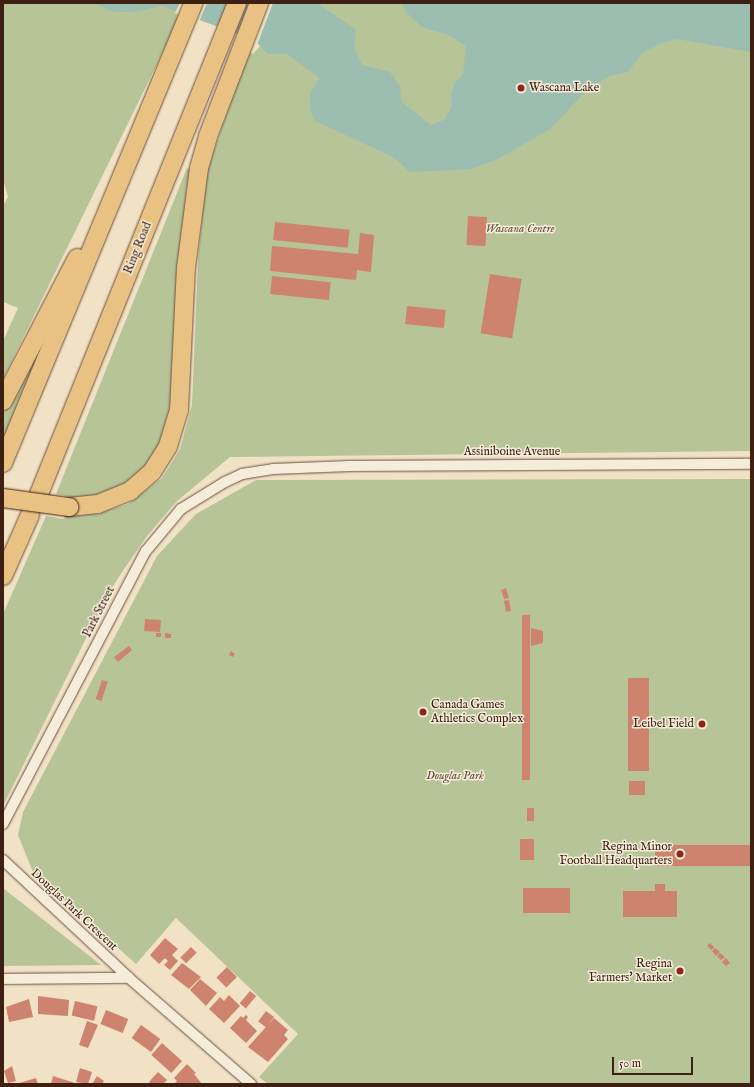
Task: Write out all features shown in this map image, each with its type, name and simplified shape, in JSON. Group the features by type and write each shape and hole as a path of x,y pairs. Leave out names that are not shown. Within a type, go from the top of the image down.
{"highway":[{"path":"3,463 194,3"},
{"name":"Ring Road","path":"39,494 237,3"},
{"path":"3,498 69,507 98,504 130,491 152,472 168,446 180,397 186,268 194,196 208,136 259,3"},
{"path":"3,400 142,128"},
{"path":"3,576 30,514"}],"street":[{"name":"Assiniboine Avenue","path":"273,469 358,466 751,464"},
{"name":"Park Street","path":"3,824 146,551 181,509 196,499 242,474 273,469"},
{"name":"Douglas Park Crescent","path":"3,860 129,978 251,1084"},
{"path":"3,979 129,978"}],"green space":[{"path":"3,3 151,3 182,13 3,379 3,341 18,308 3,302 3,206 8,197 3,179"},
{"name":"Wascana Centre","path":"280,3 751,3 751,451 230,457 177,501 147,536 120,575 107,596 3,806 3,614 46,516 64,519 66,514 98,513 128,504 162,478 180,449 192,405 198,260 206,175 247,52 253,54 260,46"},
{"path":"187,168 196,172 172,420 147,470 109,494 76,498 56,494"},
{"path":"65,292 3,442 3,414"},
{"name":"Douglas Park","path":"751,479 751,1084 268,1084 259,1077 298,1034 176,918 136,964 33,872 18,835 23,812 157,556 196,514 256,480"},
{"path":"3,888 101,965 3,966"}],"shaded area":[{"name":"Wascana Lake","path":"94,3 317,3 356,30 354,47 362,65 390,72 400,86 402,102 431,125 444,120 452,106 451,95 454,84 463,74 466,46 449,35 422,27 407,13 402,3 751,3 751,52 677,39 662,43 642,53 628,72 609,76 587,90 550,129 498,159 472,169 410,172 393,157 315,121 310,110 310,94 319,78 287,54 268,54 254,40 161,6 134,12 114,12"}],"pier":[{"path":"180,3 207,3 199,22 175,13"},
{"path":"251,3 273,3 257,45 253,42"}],"building":[{"path":"468,216 487,217 485,246 466,245"},
{"path":"275,222 350,230 348,248 273,240"},
{"path":"360,233 374,235 371,272 357,270 356,280 270,271 272,246 358,254"},
{"path":"490,274 522,279 512,338 481,333"},
{"path":"272,276 331,282 329,300 270,294"},
{"path":"407,306 446,310 444,328 405,324"},
{"path":"506,588 509,598 504,599 501,590"},
{"path":"509,600 511,611 506,612 504,601"},
{"path":"522,615 530,615 530,780 522,780"},
{"path":"145,619 161,620 160,632 144,631"},
{"path":"531,628 543,631 543,643 531,646"},
{"path":"156,633 161,633 161,637 156,637"},
{"path":"165,633 171,634 171,638 165,638"},
{"path":"129,646 132,650 118,662 114,657"},
{"path":"231,651 235,654 233,657 229,655"},
{"path":"628,678 649,678 649,771 628,771"},
{"path":"102,680 108,682 102,701 96,699"},
{"path":"629,781 645,781 645,795 629,795"},
{"path":"527,808 534,808 534,821 527,821"},
{"path":"520,839 534,839 534,860 520,860"},
{"path":"655,845 751,845 751,866 655,866"},
{"path":"655,884 665,884 665,891 677,891 677,917 623,917 623,891 655,891"},
{"path":"523,888 570,888 570,913 523,913"},
{"path":"165,938 178,949 172,955 178,961 170,970 164,965 168,961 165,958 159,964 150,955"},
{"path":"710,943 714,947 711,950 707,946"},
{"path":"191,947 197,953 186,963 180,958"},
{"path":"715,948 720,952 716,956 712,951"},
{"path":"720,953 725,957 721,960 717,956"},
{"path":"726,958 730,963 726,966 722,962"},
{"path":"182,963 201,977 189,989 171,975"},
{"path":"227,967 237,977 226,988 216,978"},
{"path":"200,979 217,993 206,1006 190,990"},
{"path":"250,991 256,996 246,1008 240,1003"},
{"path":"229,995 240,1006 224,1023 209,1009 220,997 224,1001"},
{"path":"38,996 69,1000 68,1016 38,1014"},
{"path":"29,999 33,1017 9,1022 6,1007"},
{"path":"75,1001 97,1006 94,1021 72,1016"},
{"path":"106,1010 128,1019 123,1033 100,1024"},
{"path":"266,1011 274,1017 266,1027 258,1021"},
{"path":"246,1015 248,1017 246,1020 257,1031 246,1043 230,1028 241,1016 243,1018"},
{"path":"274,1018 288,1030 284,1035 288,1039 268,1062 248,1047"},
{"path":"87,1021 98,1025 88,1048 79,1045"},
{"path":"141,1025 160,1039 151,1052 132,1038"},
{"path":"162,1043 182,1061 171,1073 151,1055"},
{"path":"187,1064 196,1073 194,1074 202,1084 174,1084 177,1081 174,1078"},
{"path":"12,1066 16,1081 8,1083 4,1071"},
{"path":"80,1068 92,1072 88,1084 76,1082"},
{"path":"158,1072 167,1080 163,1084 151,1084 149,1082"},
{"path":"53,1076 78,1084 51,1084"},
{"path":"97,1076 104,1081 102,1084 92,1084"},
{"path":"36,1078 38,1084 16,1084"}],"place":[{"name":"Wascana Lake","path":"521,88"},
{"name":"Canada Games Athletics Complex","path":"423,712"},
{"name":"Leibel Field","path":"702,724"},
{"name":"Regina Minor Football Headquarters","path":"680,854"},
{"name":"Regina Farmers' Market","path":"680,971"}]}
